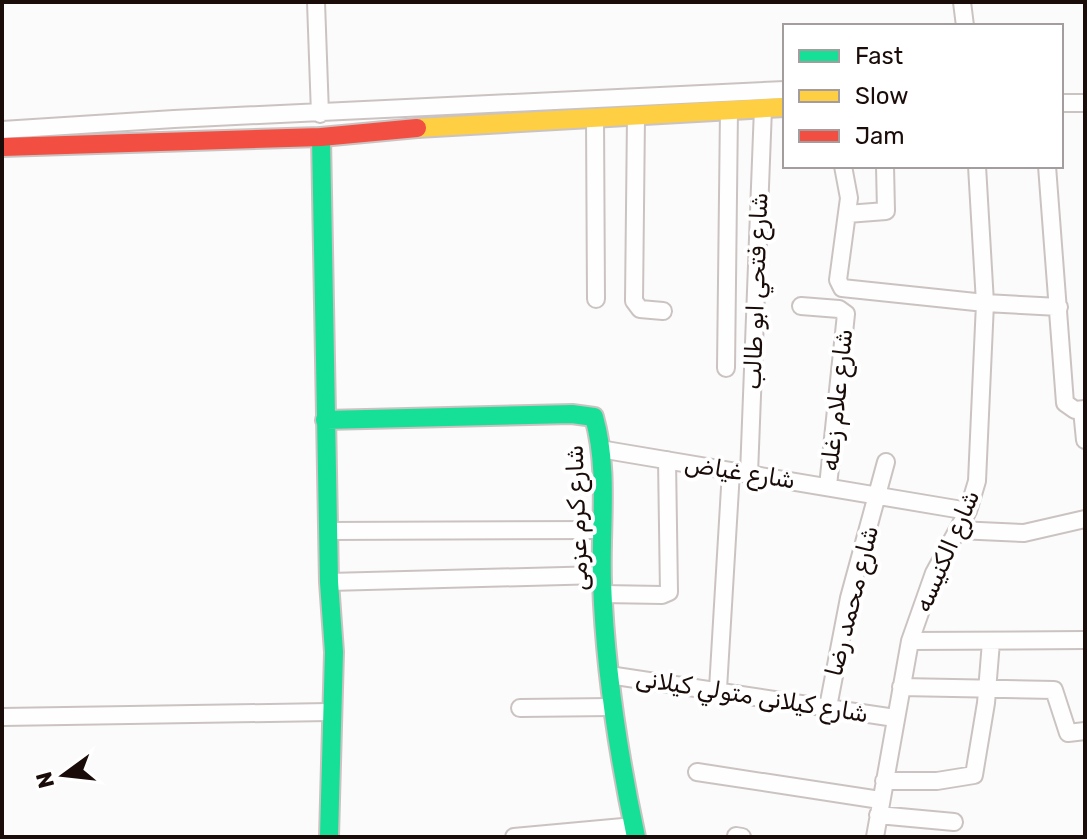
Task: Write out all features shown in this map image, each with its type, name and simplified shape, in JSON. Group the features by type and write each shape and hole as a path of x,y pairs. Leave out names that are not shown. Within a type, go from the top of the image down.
{"street":[{"path":"316,2 320,114"},
{"path":"962,2 965,24"},
{"path":"2,130 783,90"},
{"path":"1063,103 1085,103"},
{"path":"2,147 321,137 783,107"},
{"name":"شارع فتحي ابو طالب","path":"749,474 763,108"},
{"path":"726,368 729,110"},
{"path":"349,112 349,135"},
{"path":"636,116 634,301 640,309 663,311"},
{"path":"595,117 596,299"},
{"path":"321,137 329,582 334,652 329,712 329,837"},
{"path":"843,168 847,214 838,280 845,289 1059,307"},
{"path":"847,214 886,211 885,168"},
{"name":"شارع الكنيسه","path":"875,837 910,641 934,573 968,511 977,481 985,303 977,168"},
{"path":"1047,168 1059,307 1085,440"},
{"name":"شارع علام زغله","path":"801,306 839,309 846,314 828,486"},
{"name":"شارع كرم عزمى","path":"325,420 584,414 594,417 600,449 602,584 611,707 635,831"},
{"name":"شارع غياض","path":"600,449 968,511"},
{"path":"329,582 602,584 665,595 669,592 667,460"},
{"path":"879,496 886,462"},
{"path":"718,689 731,471"},
{"name":"شارع محمد رضا","path":"828,707 849,598 879,496"},
{"path":"958,530 1024,533 1085,519"},
{"path":"328,531 600,530"},
{"path":"910,641 1085,640"},
{"path":"884,781 937,781 974,775 988,689 991,642"},
{"name":"شارع كيلانى متولي كيلانى","path":"609,675 895,718"},
{"path":"901,687 1054,690 1069,734 1085,731"},
{"path":"520,708 611,707"},
{"path":"2,717 329,712"},
{"path":"697,772 954,822"},
{"path":"514,837 635,831"},
{"path":"736,836 742,837"}],"traffic: fast":[{"path":"321,137 329,582 334,652 329,837"},
{"path":"325,420 572,414 594,417 603,478 602,582 609,678 636,837"}],"traffic: slow":[{"path":"417,128 783,107"}],"traffic: jam":[{"path":"2,147 321,137 417,128"}]}
